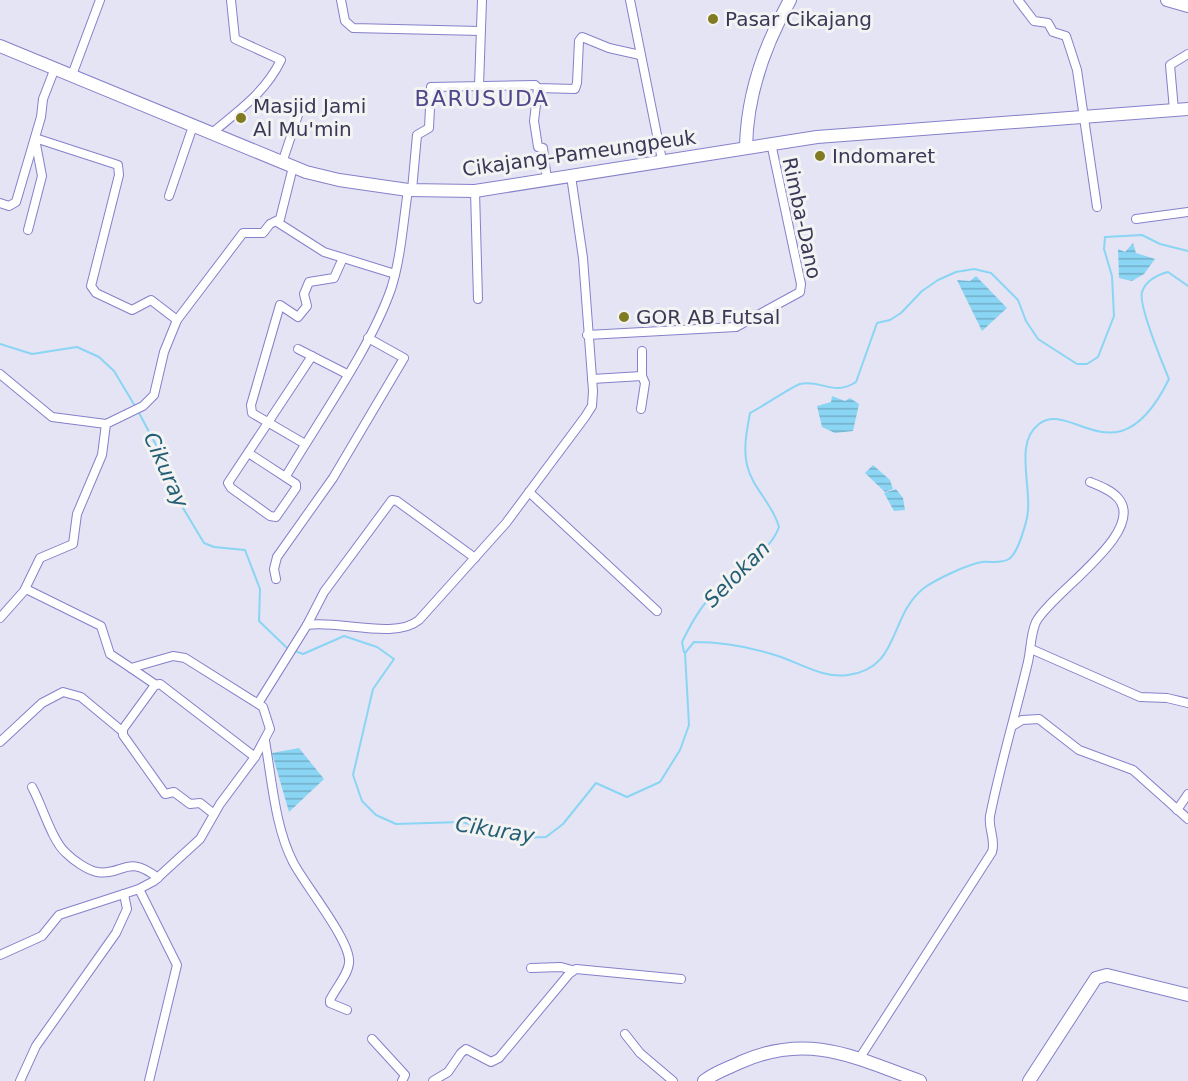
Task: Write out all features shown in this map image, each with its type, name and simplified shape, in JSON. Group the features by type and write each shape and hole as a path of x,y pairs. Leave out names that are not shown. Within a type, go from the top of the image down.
{"main road":[{"path":"746,147 756,75 775,27 790,0"},
{"path":"1167,0 1188,6"},
{"name":"Cikajang-Pameungpeuk","path":"0,46 287,165 339,180 410,190 475,191 771,143 920,127 1188,109"},
{"path":"1029,1081 1096,978 1107,975 1188,995"},
{"path":"704,1081 735,1065 776,1049 828,1050 920,1081"}],"street":[{"path":"72,75 100,0"},
{"path":"212,134 255,99 273,76 281,60 236,39 231,0"},
{"path":"341,0 345,21 353,28 480,31"},
{"path":"479,86 482,0"},
{"path":"630,0 662,160"},
{"path":"1018,0 1034,21 1048,23 1053,32 1066,36 1070,44 1077,70 1097,207"},
{"path":"286,476 368,338 388,297 395,273 410,190 417,135 429,128 430,89 536,85 538,88 575,89 578,83 579,41 582,37 609,48 640,55"},
{"path":"1174,110 1170,65 1188,54"},
{"path":"0,203 9,206 16,202 35,138 43,99 55,68"},
{"path":"538,88 535,134 538,147 543,148 547,180"},
{"path":"0,374 54,418 106,424 143,406 154,395 164,352 177,320 243,234 263,233 270,224 278,222 282,215 287,165 298,115"},
{"path":"169,196 193,126"},
{"path":"28,230 42,176 35,138"},
{"path":"35,138 118,165 119,175 91,286 96,293 132,310 151,300 177,320"},
{"name":"Rimba-Dano","path":"587,335 729,328 800,292 801,284 771,143"},
{"path":"307,625 325,622 391,629 410,628 506,523 592,406 583,258 571,176"},
{"path":"475,191 478,299"},
{"path":"1136,219 1188,212"},
{"path":"278,222 318,249 395,273"},
{"path":"305,444 252,413 250,405 280,305 298,317 307,306 304,294 309,282 334,278 343,258"},
{"path":"276,579 274,569 277,557 298,532 333,478 404,358 368,338"},
{"path":"298,349 346,374"},
{"path":"641,409 645,383 642,376 642,351"},
{"path":"250,454 295,482 296,488 278,515 270,516 229,485 230,480 250,454 312,356"},
{"path":"592,380 642,376"},
{"path":"0,618 26,589 40,558 73,544 77,514 102,455 106,424"},
{"path":"859,1059 992,852 994,844 990,820 1037,621 1106,549 1123,522 1124,507 1119,499 1113,493 1090,482"},
{"path":"529,492 657,611"},
{"path":"259,702 297,645 324,592 392,500 398,501 475,558"},
{"path":"26,589 101,626 110,654 156,685 160,684 182,699 255,757"},
{"path":"1030,650 1140,697 1167,698 1188,703"},
{"path":"0,955 42,936 59,915 139,889 158,878 200,839 214,814 265,741 270,725 259,702 181,656 131,668"},
{"path":"122,731 156,685"},
{"path":"0,742 42,703 63,692 81,697 122,731 163,793 166,795 174,792 190,804 199,802 214,814"},
{"path":"1014,725 1029,718 1039,719 1079,750 1133,770 1188,819"},
{"path":"265,741 286,845 293,862 340,936 348,956 349,964 330,1000 330,1003 347,1010"},
{"path":"32,787 65,852 93,871 107,872 119,867 140,866 158,878"},
{"path":"1177,810 1188,794"},
{"path":"139,889 177,965 149,1081"},
{"path":"20,1081 36,1046 116,933 127,909 124,894"},
{"path":"531,968 561,966 572,970 584,967 681,979"},
{"path":"433,1081 448,1072 460,1053 466,1049 491,1062 499,1058 572,970"},
{"path":"626,1034 640,1053 673,1081"},
{"path":"372,1039 405,1075 404,1080"}],"water":[{"path":"1133,243 1136,253 1155,259 1144,274 1132,281 1119,278 1118,249 1125,252"},
{"path":"976,276 1007,308 982,331 957,280 970,281"},
{"path":"832,396 845,401 850,398 859,404 853,431 835,433 822,427 817,406 831,402"},
{"path":"873,465 890,480 893,489 885,492 865,473"},
{"path":"896,489 903,498 905,510 894,511 884,493"},
{"path":"299,748 324,779 289,812 272,753"}],"waterway":[{"name":"Selokan","path":"684,652 682,642 692,622 705,604 715,592 760,554 775,536 779,527 753,481 747,465 745,446 750,413 800,384 840,388 856,382 877,323 890,320 901,313 922,291 938,280 956,272 974,269 991,273 1018,300 1026,321 1038,339 1077,364 1087,364 1098,357 1114,316 1112,276 1104,249 1105,237 1142,235 1160,244 1188,251"},
{"name":"Cikuray","path":"138,411 172,475 177,498 204,543 214,547 245,550 260,589 259,621 287,648 303,654 344,636 377,647 394,659 373,689 353,775 362,801 376,815 396,824 462,822 523,838 546,837 563,824 596,783 627,797 660,782 680,750 689,725 685,653 694,642 747,648 778,656 821,673 848,675 865,670 886,652 904,612 924,588 969,566 1009,559 1018,547 1026,522 1028,497 1025,456 1031,433 1039,424 1052,419 1097,431 1114,432 1132,426 1150,410 1169,379 1147,322 1142,292 1152,279 1168,272 1188,286"},
{"name":"Cikuray","path":"0,344 32,354 77,347 99,357 114,371 135,406"}],"place":[{"name":"Pasar Cikajang","path":"713,19"},
{"name":"Masjid Jami Al Mu'min","path":"241,118"},
{"name":"Indomaret","path":"820,156"},
{"name":"GOR AB Futsal","path":"624,317"}],"district":[{"name":"BARUSUDA","path":"482,98"}]}
